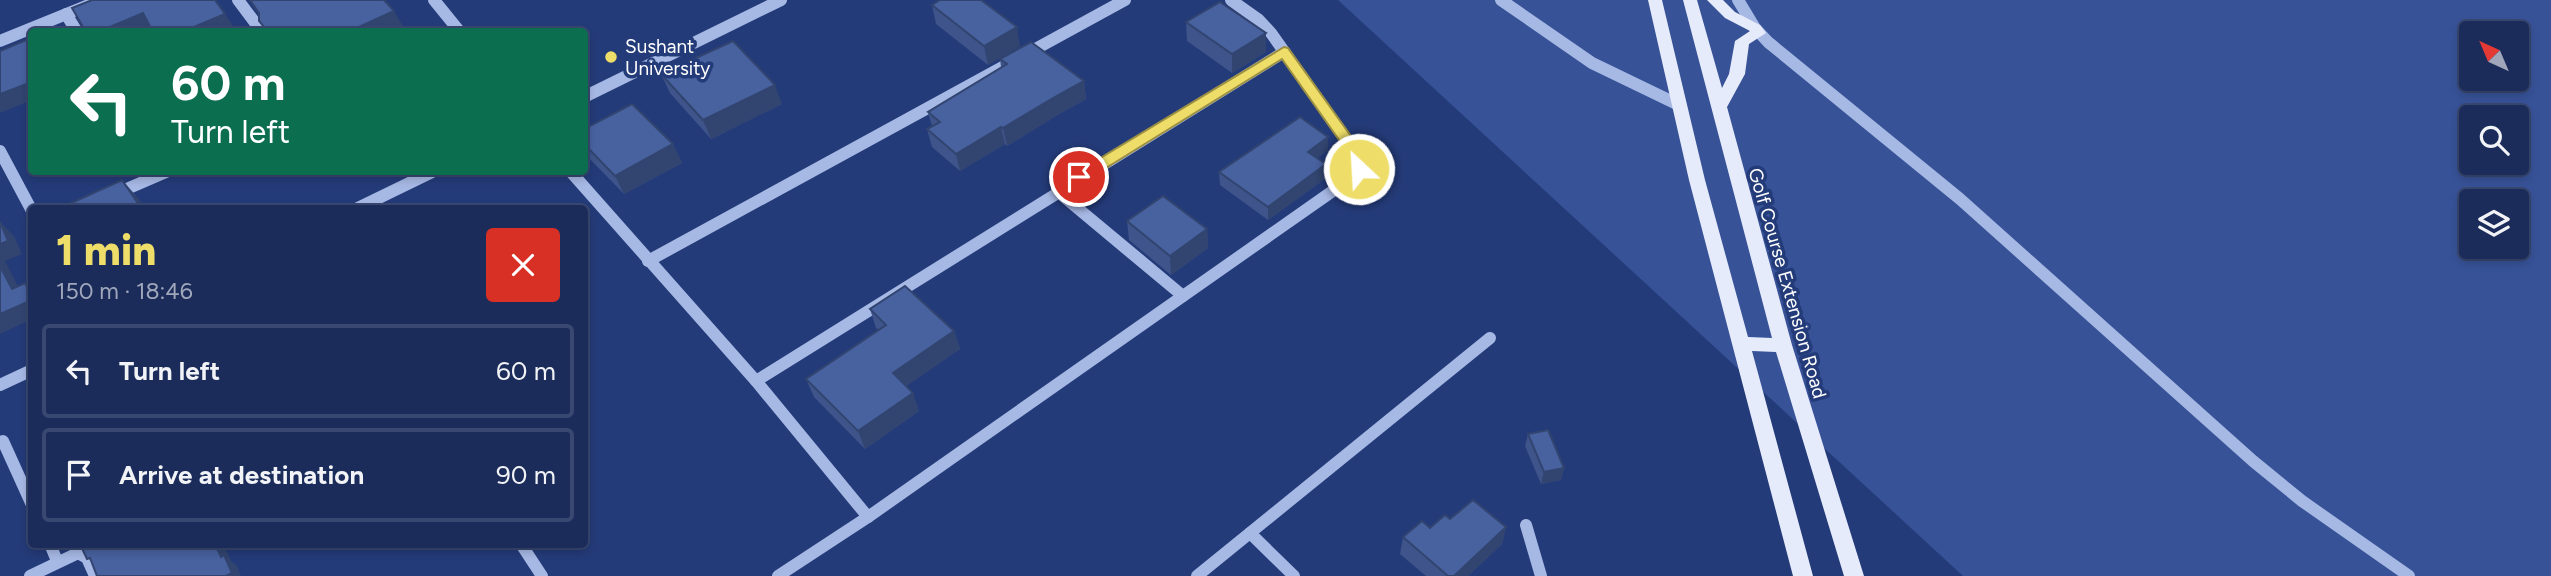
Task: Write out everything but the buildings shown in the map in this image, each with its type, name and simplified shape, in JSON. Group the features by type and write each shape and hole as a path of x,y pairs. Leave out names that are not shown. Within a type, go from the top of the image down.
{"main road":[{"path":"1655,0 1679,105 1803,576"},
{"name":"Golf Course Extension Road","path":"1690,0 1783,345 1854,576"},
{"path":"1714,0 1737,19 1757,30 1742,41 1737,74 1718,109"},
{"path":"1741,344 1783,345"}],"street":[{"path":"32,28 101,0"},
{"path":"238,0 259,28"},
{"path":"434,0 457,28"},
{"path":"588,95 781,0"},
{"path":"648,261 1125,0"},
{"path":"778,576 868,517 1343,185 1359,169 1358,156 1284,52 1259,20 1231,0"},
{"path":"1501,0 1592,62 1679,105"},
{"path":"1738,0 1757,30 1960,199 2274,479 2409,576"},
{"path":"66,14 75,28"},
{"path":"0,41 28,30"},
{"path":"756,381 1284,52"},
{"path":"0,150 29,205"},
{"path":"106,198 156,175"},
{"path":"364,205 426,175"},
{"path":"574,175 756,381 868,517"},
{"path":"1057,191 1183,296"},
{"path":"1197,576 1490,338"},
{"path":"0,385 28,372"},
{"path":"3,441 28,496"},
{"path":"1526,525 1541,576"},
{"path":"1250,533 1294,576"},
{"path":"52,548 57,561"},
{"path":"524,548 542,576"},
{"path":"30,576 78,553 87,558 95,576"}],"shaded area":[{"path":"1338,0 2551,0 2551,576 1963,576"}],"place":[{"name":"Sushant University","path":"611,57"}],"route":[{"path":"1079,177 1284,52 1358,156 1359,169"}]}
